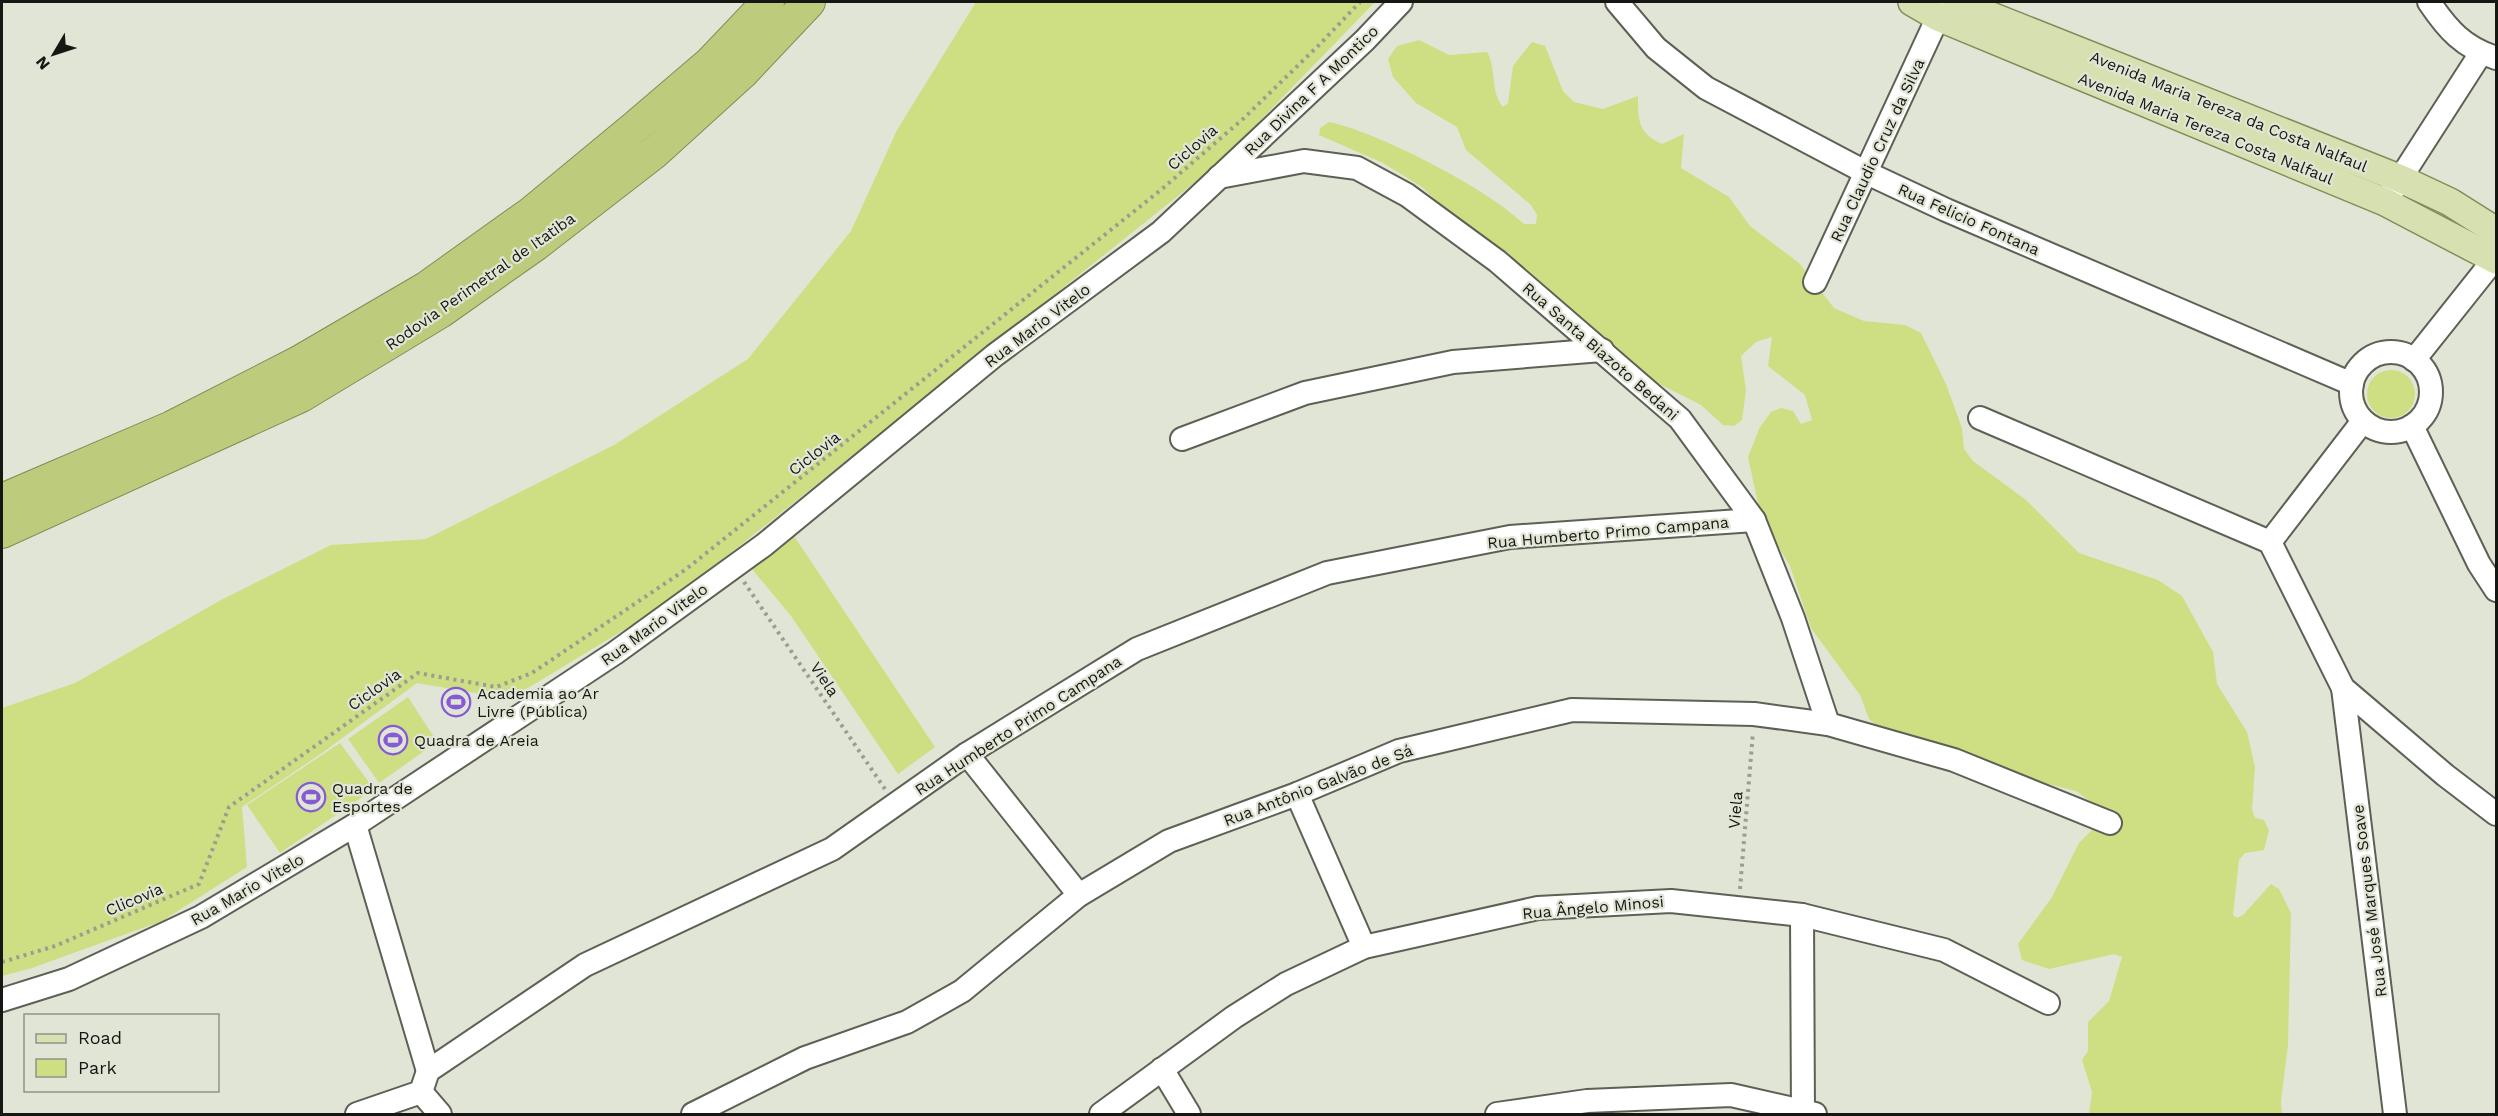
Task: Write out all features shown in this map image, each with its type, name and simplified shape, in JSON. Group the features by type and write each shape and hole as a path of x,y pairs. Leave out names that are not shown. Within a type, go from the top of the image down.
{"highway":[{"name":"Rodovia Perimetral de Itatiba","path":"2,500 183,421 299,362 426,288 531,213 635,128 710,63 768,2"},
{"name":"Rodovia Perimetral de Itatiba","path":"2,532 300,396 440,312 535,245 655,152 742,73 809,2"}],"main road":[{"name":"Avenida Maria Tereza Costa Nalfaul","path":"1912,2 1945,7 2385,202 2496,259"},
{"name":"Avenida Maria Tereza da Costa Nalfaul","path":"1945,7 2401,179 2450,202 2496,231"}],"street":[{"name":"Rua Divina F A Montico","path":"1219,177 1365,40 1401,2"},
{"name":"Rua Felicio Fontana","path":"1617,2 1656,48 1706,88 1867,172 1946,210 2352,384"},
{"path":"2385,202 2488,55 2467,45 2444,25 2429,2"},
{"name":"Rua Claudio Cruz da Silva","path":"1815,282 1945,7"},
{"name":"Rua Santa Biazoto Bedani","path":"1219,177 1304,161 1357,168 1407,195 1497,261 1680,419 1754,520 1793,618 1828,724"},
{"name":"Rua Mario Vitelo","path":"2,1000 69,980 201,917 355,825 615,653 764,546 995,356 1161,232 1219,177"},
{"path":"2414,360 2496,259"},
{"path":"1182,439 1305,393 1453,362 1602,350"},
{"path":"2390,353 2402,354 2414,360 2424,369 2431,394 2422,418 2399,432 2386,432 2363,421 2355,410 2352,384 2357,372 2365,362 2376,355 2390,353"},
{"path":"1980,418 2270,542 2343,688 2445,775 2496,814"},
{"path":"2270,542 2363,421"},
{"path":"2412,426 2474,556 2496,590"},
{"name":"Rua Humberto Primo Campana","path":"357,1114 424,1082 585,965 831,849 967,754 1137,649 1327,573 1510,537 1754,520"},
{"name":"Rua José Marques Soave","path":"2343,688 2395,1114"},
{"name":"Rua Antônio Galvão de Sá","path":"693,1114 805,1058 907,1022 962,991 1079,895 1169,841 1297,794 1400,751 1572,710 1754,714 1828,724 1954,760 2110,823"},
{"path":"967,754 1079,895"},
{"path":"1297,794 1364,947"},
{"path":"355,825 424,1082 440,1114"},
{"name":"Rua Ângelo Minosi","path":"1101,1114 1234,1017 1286,984 1364,947 1538,908 1671,901 1802,915 1944,950 2048,1003"},
{"path":"1497,1114 1587,1101 1731,1095 1807,1113 1802,915"},
{"path":"1162,1069 1189,1114"}],"path":[{"name":"Ciclovia","path":"229,807 418,673 496,687 532,673 685,570 1162,189 1244,118 1360,2"},
{"name":"Viela","path":"734,567 896,804"},
{"name":"Viela","path":"1738,908 1754,714"},
{"name":"Clicovia","path":"2,962 55,946 199,884 229,807"}],"green space":[{"path":"976,2 1375,2 1218,164 668,603 510,699 417,683 322,753 242,807 247,867 162,921 32,968 2,976 2,708 75,683 221,600 331,545 426,539 614,445 748,359 851,231 897,130"},
{"path":"1419,40 1449,55 1487,52 1492,66 1496,94 1503,107 1508,103 1513,66 1532,42 1545,46 1563,91 1574,102 1603,109 1638,96 1639,119 1644,131 1662,144 1684,134 1681,168 1729,197 1750,226 1799,263 1834,308 1864,321 1905,325 1921,333 1946,384 1962,428 1964,449 1973,461 2026,500 2079,553 2158,580 2182,596 2213,652 2217,684 2247,732 2255,767 2252,809 2255,818 2264,820 2269,830 2264,850 2245,853 2239,860 2233,915 2237,918 2243,915 2271,884 2279,889 2291,913 2288,1045 2281,1101 2282,1114 2089,1114 2092,1092 2082,1060 2088,1051 2088,1022 2109,1001 2122,957 2114,954 2049,969 2022,960 2018,944 2052,897 2079,843 2102,820 2102,810 2076,791 1900,746 1869,719 1860,695 1811,628 1790,566 1761,517 1748,457 1760,427 1771,412 1781,408 1793,411 1801,424 1812,420 1805,395 1768,366 1772,337 1756,342 1741,356 1746,390 1742,420 1734,426 1723,425 1701,405 1628,368 1546,307 1422,187 1383,163 1319,135 1320,128 1329,122 1375,137 1459,179 1507,210 1524,224 1536,224 1537,215 1531,205 1466,150 1457,127 1416,103 1393,77 1388,59 1397,46"},
{"path":"2386,370 2396,370 2408,377 2415,389 2415,399 2408,411 2396,418 2386,418 2371,407 2367,399 2367,389 2378,374"},
{"path":"794,536 935,747 898,774 791,616 752,569"},
{"name":"Quadra de Areia","path":"408,697 437,742 379,783 348,739"},
{"name":"Quadra de Esportes","path":"340,743 374,789 280,853 247,805"}],"place":[{"name":"Academia ao Ar Livre (Pública)","path":"456,702"},
{"name":"Quadra de Areia","path":"393,740"},
{"name":"Quadra de Esportes","path":"311,797"}]}
